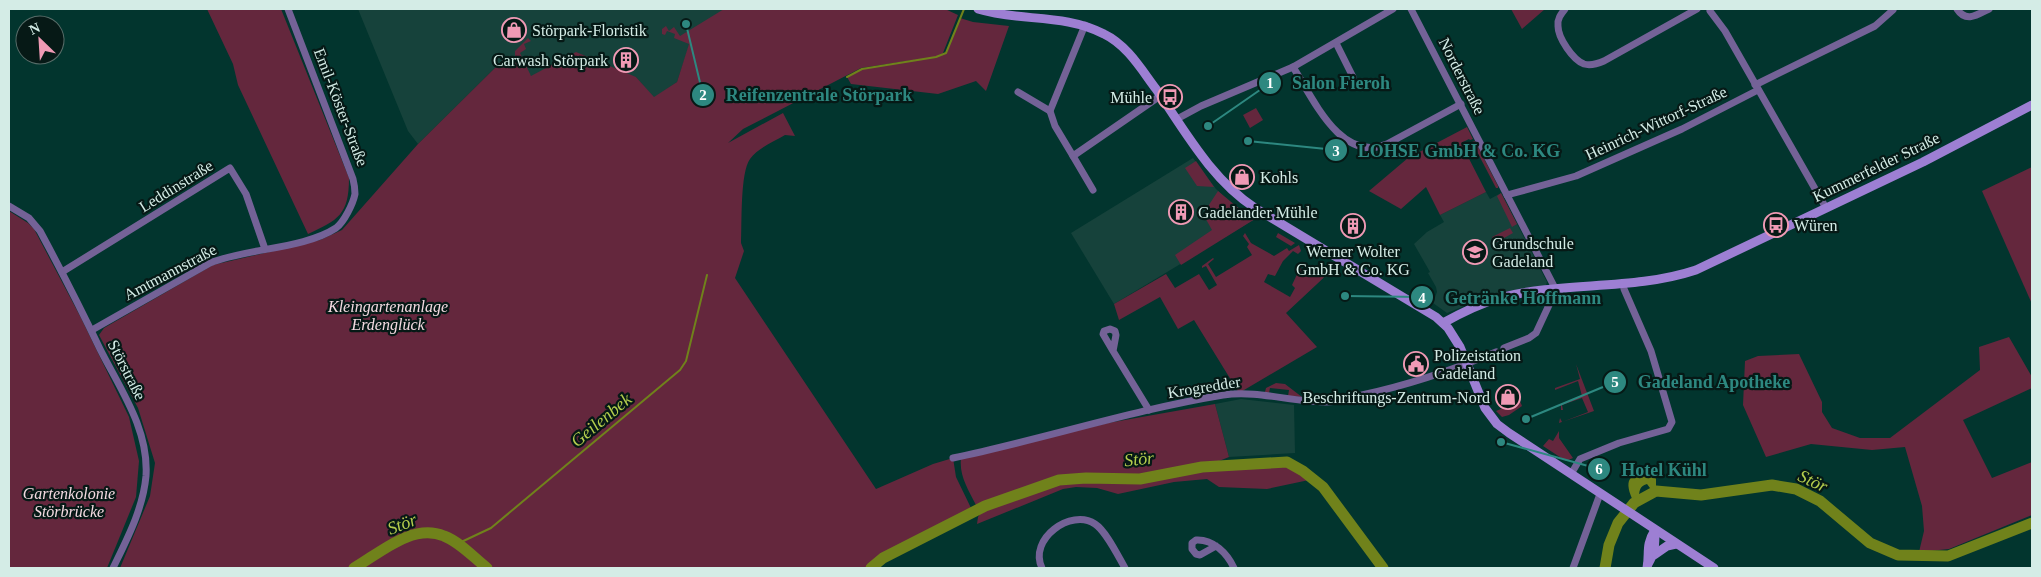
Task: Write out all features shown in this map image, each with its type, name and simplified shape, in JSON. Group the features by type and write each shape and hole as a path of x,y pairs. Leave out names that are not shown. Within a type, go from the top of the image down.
{"main road":[{"path":"978,9 999,13 1056,18 1085,25 1107,35 1123,47 1138,64 1223,183 1245,202 1428,311 1443,323 1452,335 1467,364 1485,408 1497,424 1714,568"},
{"name":"Kummerfelder Straße","path":"1443,323 1476,306 1499,298 1623,283 1672,276 1696,270 1923,162 2032,105"},
{"path":"1654,555 1655,530"},
{"path":"1647,566 1647,549 1650,538 1655,530"},
{"path":"1647,566 1654,555 1667,546 1676,544"}],"street":[{"name":"Emil-Köster-Straße","path":"288,9 353,179 355,194 346,216"},
{"path":"1177,119 1201,106 1294,67 1393,9"},
{"name":"Norderstraße","path":"1412,9 1556,290"},
{"path":"1565,9 1560,14 1558,22 1560,35 1577,60 1591,65 1604,61 1698,9 1704,13 1711,10 1826,208"},
{"path":"1957,9 1968,18 1989,9"},
{"name":"Heinrich-Wittorf-Straße","path":"1507,195 1576,176 1682,130 1757,87 1875,26 1893,10"},
{"path":"1085,25 1050,111 1054,126 1093,190"},
{"path":"1336,43 1353,77"},
{"path":"1294,67 1337,133 1350,142 1366,148 1375,148 1387,144 1461,104"},
{"path":"1018,92 1050,111"},
{"path":"1073,156 1160,96"},
{"name":"Leddinstraße","path":"62,272 230,168 246,194 265,249"},
{"name":"Störstraße","path":"9,206 35,224 92,330 131,409 143,442 146,458 142,498 134,522 113,568"},
{"name":"Amtmannstraße","path":"92,330 210,263 226,256 319,236 338,227 346,216"},
{"path":"1571,474 1580,459 1619,443 1668,429 1672,422 1651,351 1623,283"},
{"path":"1504,348 1529,338 1536,333 1556,290"},
{"name":"Krogredder","path":"1113,351 1149,410"},
{"name":"Krogredder","path":"954,458 1149,410 1239,394 1328,402 1379,392 1467,364 1496,352"},
{"path":"1573,568 1600,494"},
{"path":"1042,568 1039,560 1039,550 1045,538 1061,526 1080,520 1092,522 1100,528 1125,568"},
{"path":"1216,546 1227,556 1234,568"}],"shaded area":[{"path":"358,9 732,9 693,34 677,82 654,98 636,77 531,76 506,57 418,144 408,131"},
{"path":"1193,158 1216,189 1231,203 1255,219 1114,304 1071,233"},
{"name":"Grundschule Gadeland","path":"1486,192 1490,199 1501,193 1547,282 1546,285 1494,294 1447,313 1433,303 1437,292 1436,287 1414,244 1427,232 1444,222 1440,215"},
{"path":"1241,399 1294,405 1295,453 1229,457 1215,404"},
{"path":"1652,471 1656,479 1656,491 1653,492 1647,484 1642,486 1639,499 1634,503 1629,489 1630,479 1638,474"}],"green space":[{"path":"207,9 281,9 349,178 347,200 344,208 340,215 327,225 308,234 238,85 233,64"},
{"name":"Kleingartenanlage Erdenglück","path":"724,9 945,9 958,15 943,53 935,58 946,53 960,18 973,22 1009,26 986,91 976,81 938,94 851,84 847,77 862,69 920,59 861,68 743,129 728,143 783,113 795,136 785,135 766,146 753,155 747,166 743,187 742,212 741,243 744,251 735,278 876,489 933,464 953,458 956,477 971,508 883,558 871,568 120,568 150,496 155,463 138,408 99,335 104,328 213,265 320,240 342,230 418,144 506,57 510,61 515,58 515,51 528,38 531,41 524,44 526,49 520,53 531,76 576,52 636,77 654,97 677,82 689,44 674,38 675,34 667,31 665,35 662,34 662,29 666,26 669,31 674,27 680,36"},
{"path":"1511,9 1545,9 1522,29"},
{"path":"1256,108 1263,120 1250,128 1243,115"},
{"path":"1467,127 1473,139 1461,143 1486,192 1440,215 1426,187 1401,209 1369,191 1408,158"},
{"path":"1475,141 1498,188 1496,188 1472,142"},
{"path":"1196,161 1214,187 1197,186 1185,168"},
{"path":"2032,167 2032,304 1982,191"},
{"path":"1218,191 1255,219 1181,265 1175,255 1212,230 1203,214"},
{"path":"1501,193 1517,224 1512,227 1497,196"},
{"name":"Gartenkolonie Störbrücke","path":"9,211 34,229 81,318 129,417 139,461 136,497 107,568 9,568"},
{"path":"1510,228 1513,233 1495,243 1492,237"},
{"path":"1245,233 1251,243 1274,256 1287,248 1289,251 1299,245 1301,251 1298,254 1293,251 1283,261 1275,276 1268,274 1264,282 1290,297 1295,288 1292,285 1300,268 1316,276 1321,267 1332,270 1286,313 1317,347 1239,393 1194,320 1178,329 1160,297 1119,320 1114,304 1166,274 1175,288 1199,274 1209,290 1217,285 1206,266 1202,268 1202,266 1213,258 1208,264 1216,277 1252,255 1247,247 1249,244 1243,236"},
{"path":"1278,233 1295,243 1291,246 1276,237"},
{"path":"2009,337 2032,377 2032,388 1963,420 1992,478 2032,462 2032,515 1949,549 1919,552 1924,531 1922,506 1905,447 1872,450 1811,444 1766,457 1743,405 1745,361 1758,356 1799,354 1822,402 1822,412 1832,428 1860,438 1890,438 1980,370 1979,347"},
{"path":"1576,364 1594,411 1563,422 1588,412 1582,398 1562,405 1563,410 1561,410 1561,404 1582,396 1578,381 1555,390 1555,388 1580,379"},
{"path":"1276,383 1285,384 1302,397 1288,396 1289,390 1270,388 1269,393 1265,392 1266,388"},
{"path":"1520,401 1522,406 1509,415 1502,417 1496,411"},
{"path":"1215,404 1229,457 1204,467 1287,462 1302,471 1309,480 1267,489 1219,487 1207,479 1174,482 1118,494 1097,488 1076,487 1063,489 977,524 978,517 985,507 976,505 967,488 961,471 961,458 1108,423"},
{"path":"1559,431 1559,438 1573,458 1566,461 1543,446 1549,439 1553,441"}],"waterway":[{"name":"Geilenbek","path":"847,77 862,69 936,57 946,53 964,9"},
{"name":"Geilenbek","path":"457,544 491,528 680,370 686,361 707,275"},
{"name":"Stör","path":"871,568 883,558 985,506 1059,480 1086,478 1140,479 1202,467 1287,462 1303,471 1323,487 1383,568"},
{"name":"Stör","path":"1605,568 1609,545 1618,523 1634,503 1656,491 1701,495 1772,485 1796,489 1820,501 1870,543 1898,555 1948,556 2032,523"},
{"name":"Stör","path":"354,568 385,548 408,536 420,533 432,533 456,542 487,568"}],"place":[{"name":"Reifenzentrale Störpark","path":"686,24"},
{"name":"Störpark-Floristik","path":"514,30"},
{"name":"Carwash Störpark","path":"626,60"},
{"name":"Mühle","path":"1170,97"},
{"name":"Salon Fieroh","path":"1208,126"},
{"name":"LOHSE GmbH & Co. KG","path":"1248,141"},
{"name":"Kohls","path":"1242,177"},
{"name":"Gadelander Mühle","path":"1181,212"},
{"name":"Würen","path":"1776,225"},
{"name":"Werner Wolter GmbH & Co. KG","path":"1353,226"},
{"name":"Grundschule Gadeland","path":"1475,252"},
{"name":"Getränke Hoffmann","path":"1345,296"},
{"name":"Polizeistation Gadeland","path":"1416,364"},
{"name":"Beschriftungs-Zentrum-Nord","path":"1508,397"},
{"name":"Gadeland Apotheke","path":"1526,419"},
{"name":"Hotel Kühl","path":"1501,442"}]}
